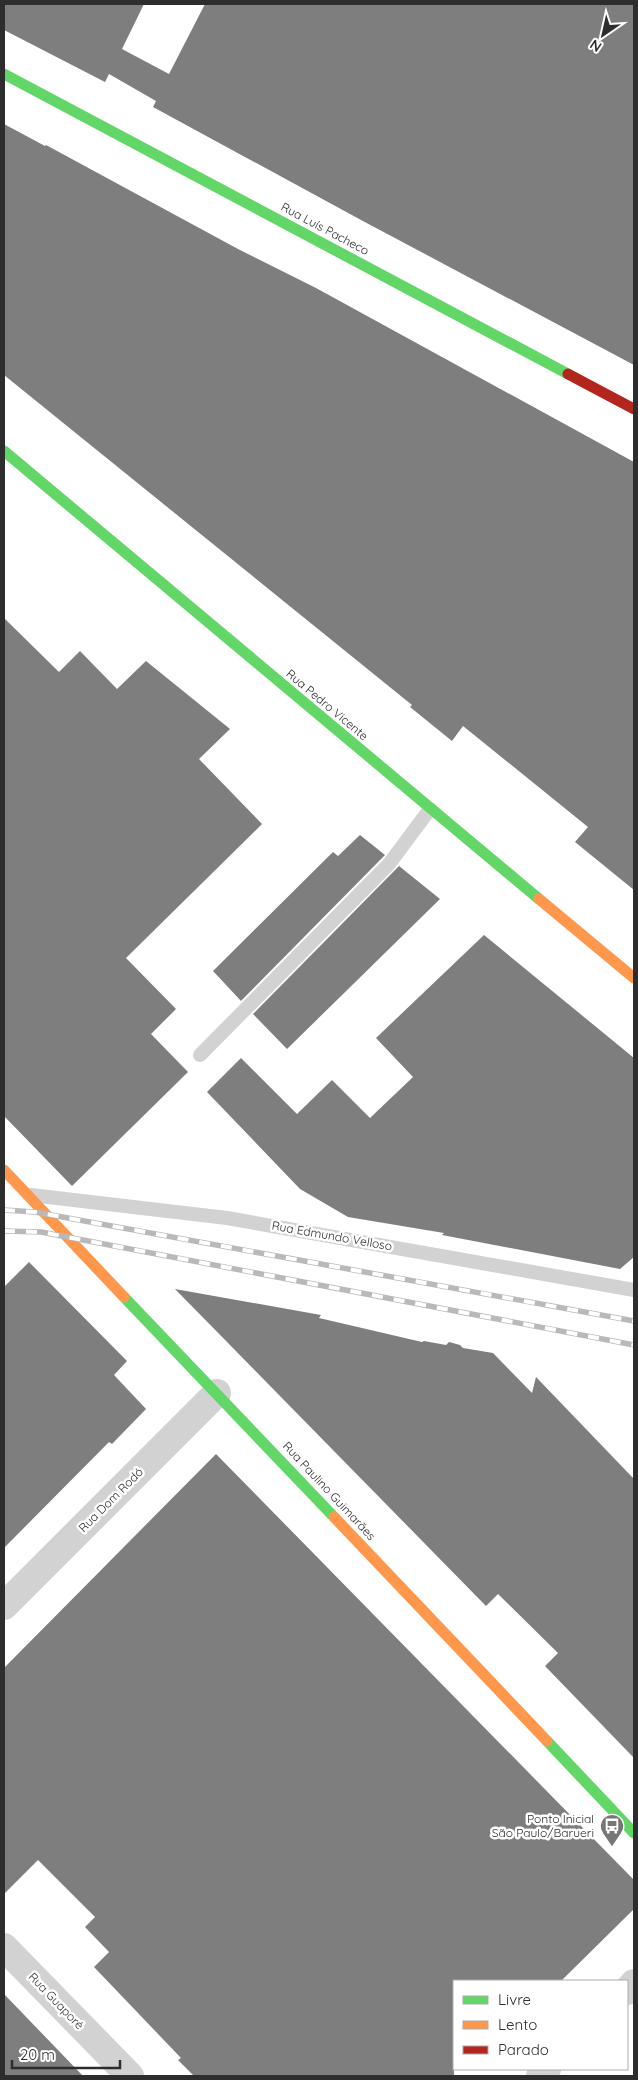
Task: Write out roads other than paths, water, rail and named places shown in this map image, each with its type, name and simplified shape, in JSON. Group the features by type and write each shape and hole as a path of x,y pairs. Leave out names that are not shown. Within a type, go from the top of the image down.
{"street":[{"name":"Rua Luís Pacheco","path":"4,74 634,408"},
{"name":"Rua Pedro Vicente","path":"4,451 634,978"},
{"name":"Rua Paulino Guimarães","path":"4,1170 634,1833"},
{"name":"Rua Dom Rodó","path":"4,1606 217,1393"},
{"name":"Rua Guaporé","path":"4,1947 130,2076"}],"lane":[{"path":"200,1055 389,864 430,809"},
{"name":"Rua Edmundo Velloso","path":"27,1194 227,1218 634,1290"}],"railway":[{"path":"4,1210 35,1212 634,1321"},
{"path":"4,1231 41,1232 634,1345"}],"place":[{"name":"Ponto Inicial São Paulo/Barueri","path":"612,1847"}]}
